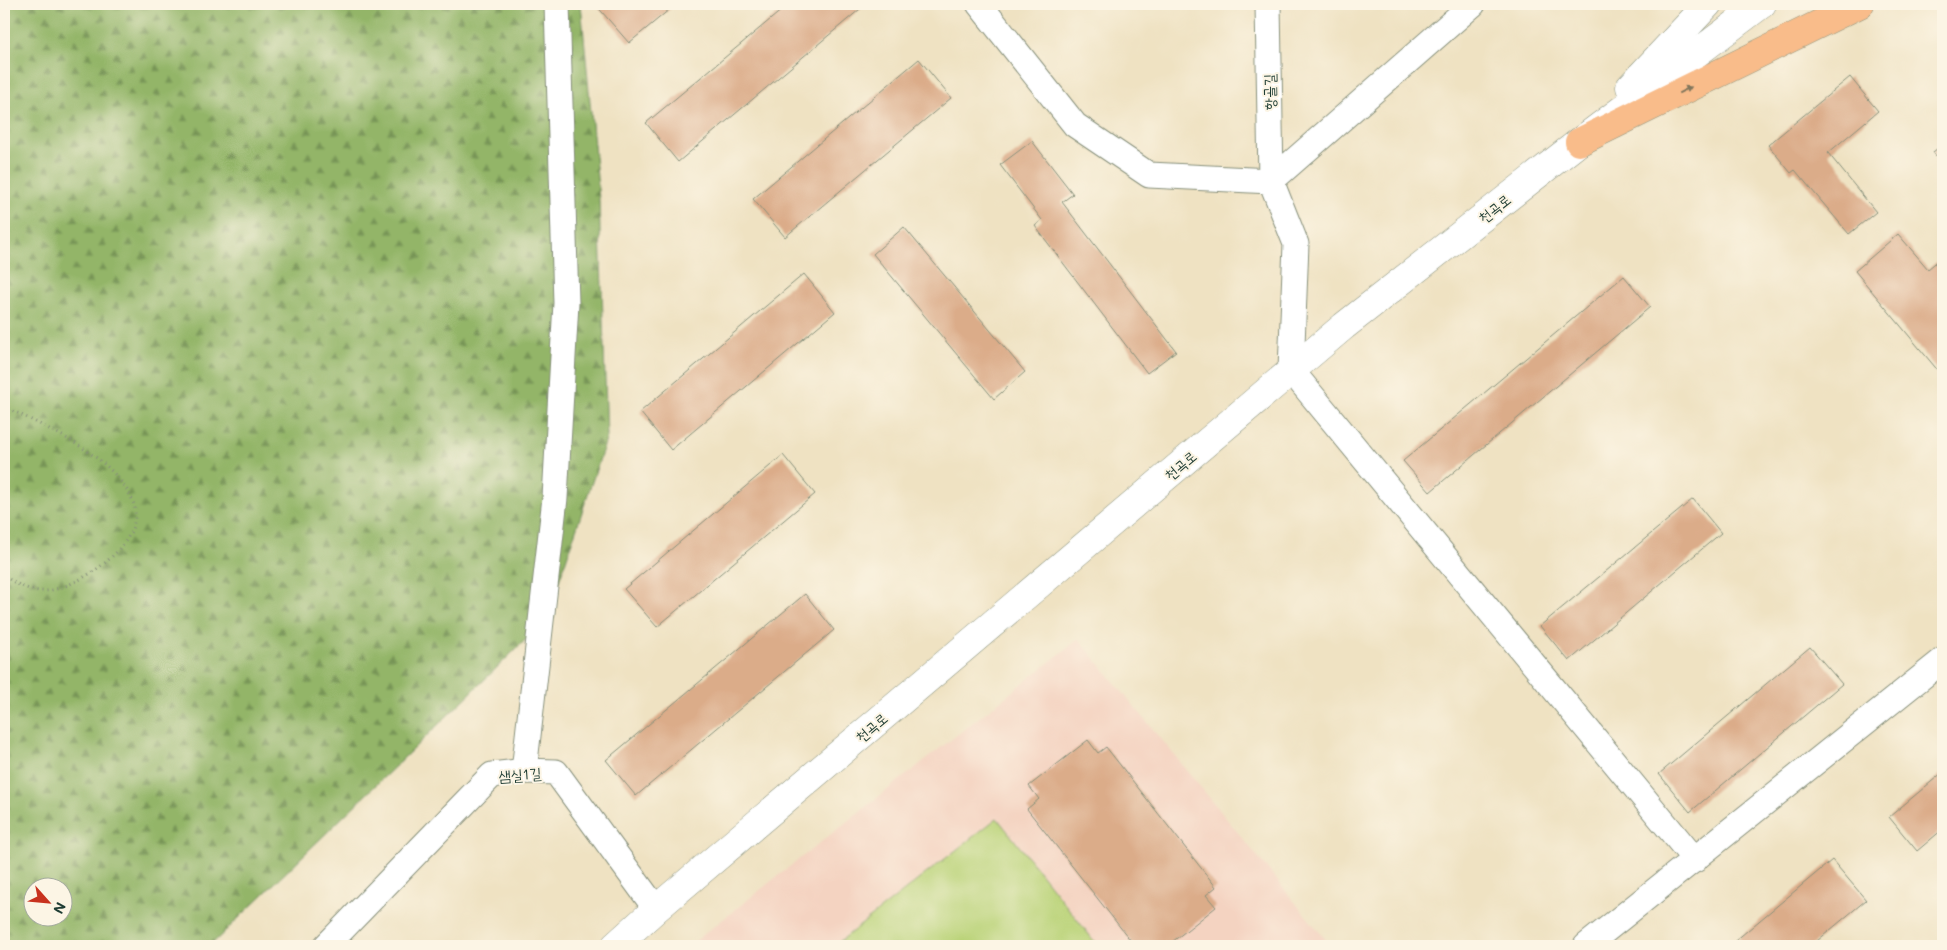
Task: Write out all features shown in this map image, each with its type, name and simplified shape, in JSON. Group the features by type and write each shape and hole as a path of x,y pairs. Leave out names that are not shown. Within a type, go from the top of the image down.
{"main road":[{"path":"1578,142 1860,4"}],"street":[{"path":"524,771 556,498 566,303 556,4"},
{"path":"979,4 1075,125 1149,175 1271,181 1473,4"},
{"name":"항골길","path":"1268,4 1271,181"},
{"path":"1578,142 1708,4"},
{"name":"천곡로","path":"615,946 656,908 1344,326 1578,142 1762,4"},
{"path":"1271,181 1296,244 1291,370 1695,860"},
{"path":"1586,946 1943,660"},
{"name":"샘실1길","path":"326,946 492,775 524,771 556,772 656,908"}],"path":[{"path":"4,406 94,455 108,467 132,498 137,514 134,528 119,550 98,568 62,588 44,591 24,588 4,576"}],"shaded area":[{"path":"1079,639 1331,946 689,946"}],"green space":[{"path":"4,4 581,4 599,199 607,437 546,620 210,946 4,946"},
{"path":"997,818 1098,946 834,946"}],"building":[{"path":"595,4 676,4 629,43"},
{"path":"789,4 866,4 678,162 646,123"},
{"path":"919,59 951,98 785,237 753,199"},
{"path":"1850,77 1878,111 1828,153 1876,212 1849,234 1795,170 1791,173 1768,145"},
{"path":"1032,141 1073,194 1062,202 1176,351 1147,373 1035,226 1042,220 1000,165"},
{"path":"1943,144 1943,165 1933,152"},
{"path":"904,227 1025,372 994,399 873,254"},
{"path":"1898,234 1928,269 1940,259 1943,264 1943,370 1940,373 1855,271"},
{"path":"804,274 835,312 671,450 640,412"},
{"path":"1624,276 1650,307 1430,492 1403,461"},
{"path":"783,455 815,494 657,627 624,589"},
{"path":"1693,499 1721,533 1569,661 1540,626"},
{"path":"805,594 834,630 636,796 606,760"},
{"path":"1810,647 1842,684 1690,812 1659,774"},
{"path":"1088,740 1098,753 1106,747 1216,887 1206,895 1216,907 1167,946 1152,946 1148,941 1142,946 1135,946 1027,809 1039,799 1029,786"},
{"path":"1943,772 1943,829 1917,851 1889,817"},
{"path":"1832,860 1866,900 1811,946 1729,946"}]}
